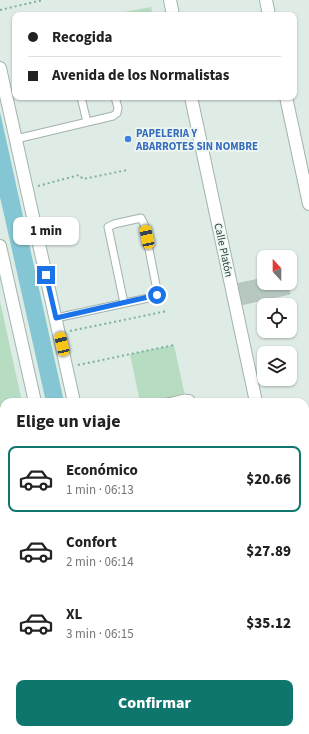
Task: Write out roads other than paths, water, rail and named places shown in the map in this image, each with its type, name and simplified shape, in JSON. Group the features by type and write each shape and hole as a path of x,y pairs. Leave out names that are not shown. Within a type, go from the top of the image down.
{"street":[{"path":"170,0 172,12"},
{"path":"266,0 268,12"},
{"path":"0,68 73,398"},
{"name":"Calle Platón","path":"192,100 255,398"},
{"path":"287,100 309,204"},
{"path":"0,246 34,398"}],"lane":[{"path":"82,100 87,122"},
{"path":"16,139 113,116 117,113 118,108 116,100"},
{"path":"56,318 124,303 157,295 144,224 141,218 135,218 108,227 124,303"}],"water":[{"path":"0,112 63,398 45,398 0,197"}],"place":[{"name":"PAPELERIA Y ABARROTES SIN NOMBRE","path":"128,139"}]}
